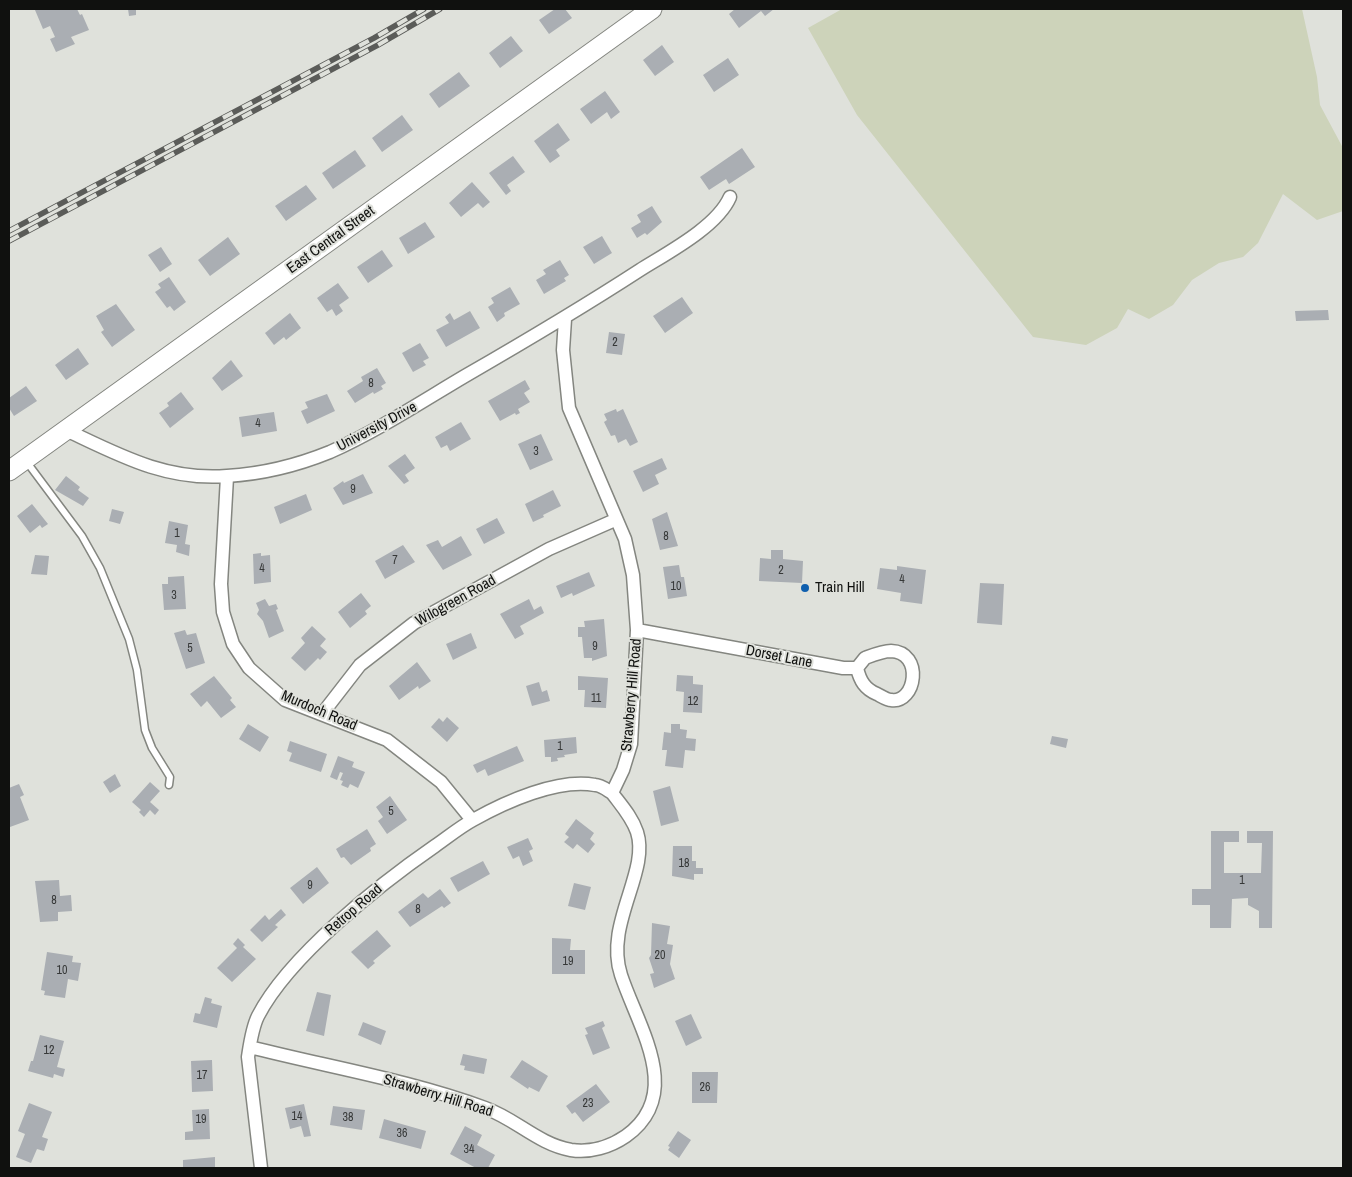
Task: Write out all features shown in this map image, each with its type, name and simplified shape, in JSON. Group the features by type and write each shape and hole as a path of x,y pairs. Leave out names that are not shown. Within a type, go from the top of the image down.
{"main road":[{"name":"East Central Street","path":"9,471 652,9"}],"street":[{"name":"University Drive","path":"66,430 150,468 188,476 227,476 274,470 329,452 397,417 565,319 697,232 724,209 730,197"},
{"name":"Strawberry Hill Road","path":"250,1047 408,1085 486,1108 543,1141 572,1150 595,1150 620,1140 640,1126 651,1108 655,1089 655,1072 650,1051 620,973 617,949 618,928 639,849 637,832 628,814 612,793 623,770 631,744 637,630 633,575 625,539 615,520 568,408 563,350 565,319"},
{"name":"Murdoch Road","path":"227,476 221,584 223,612 233,644 249,668 285,700 388,740 441,782 472,820"},
{"name":"Wilogreen Road","path":"322,714 360,665 414,623 548,550 615,520"},
{"name":"Dorset Lane","path":"637,630 796,661 857,668"},
{"path":"892,651 905,656 912,664 914,674 912,685 902,698 892,700 868,690 859,679 857,668 865,658 892,651"},
{"name":"Retrop Road","path":"261,1168 248,1057 250,1047 258,1017 305,954 405,866 472,820 531,793 571,784 597,785 612,793"}],"lane":[{"path":"25,460 82,536 100,568 129,639 137,670 146,730 152,748 170,777 169,785"}],"green space":[{"path":"842,9 1302,9 1317,77 1320,105 1343,148 1343,211 1317,220 1283,194 1258,243 1243,257 1219,263 1192,280 1173,305 1149,319 1128,309 1117,328 1086,345 1033,337 857,115 808,28"}],"building":[{"path":"77,9 80,15 82,14 89,30 71,37 75,44 56,52 50,39 55,37 50,26 43,29 35,10"},
{"path":"128,9 136,9 136,15 129,16"},
{"path":"555,9 565,9 572,18 549,34 539,20"},
{"path":"735,9 774,9 765,16 761,11 739,28 729,14"},
{"path":"511,36 523,51 500,68 489,53"},
{"path":"662,45 674,62 655,76 643,60"},
{"path":"728,58 739,75 714,92 703,75"},
{"path":"459,72 470,86 439,108 429,94"},
{"path":"605,91 620,112 611,119 607,112 591,124 580,109"},
{"path":"402,115 413,130 382,152 372,138"},
{"path":"558,123 570,140 556,150 560,156 550,163 534,141"},
{"path":"742,148 755,167 729,184 726,179 709,190 700,177"},
{"path":"355,150 366,166 333,189 322,173"},
{"path":"513,156 525,172 507,185 511,191 506,195 489,173"},
{"path":"472,182 490,202 483,208 478,203 461,217 449,203"},
{"path":"306,185 317,199 286,221 275,206"},
{"path":"652,206 662,222 647,235 645,233 637,238 631,228 641,222 637,215"},
{"path":"425,222 435,237 408,254 399,238"},
{"path":"602,236 612,253 594,264 583,247"},
{"path":"228,237 240,254 210,276 198,260"},
{"path":"161,247 172,264 160,272 148,255"},
{"path":"382,250 393,266 368,283 357,267"},
{"path":"560,260 569,275 564,278 566,281 544,294 536,280 546,274 543,270"},
{"path":"169,277 186,302 174,311 170,306 167,308 155,292 161,288 158,284"},
{"path":"338,283 349,298 339,305 343,311 336,316 332,309 327,312 317,298"},
{"path":"510,287 520,304 504,313 505,316 497,322 488,307 494,303 491,298"},
{"path":"682,297 693,313 665,333 653,316"},
{"path":"116,304 135,330 112,347 101,332 104,330 96,316"},
{"path":"1328,310 1329,320 1296,321 1295,311"},
{"path":"470,311 480,328 446,347 436,330 449,323 445,317 450,313 454,320"},
{"path":"290,313 301,328 286,340 284,337 274,345 265,333"},
{"path":"609,332 625,334 622,355 606,353"},
{"path":"420,343 429,358 423,361 426,365 413,372 402,353"},
{"path":"78,348 89,364 66,380 55,365"},
{"path":"231,360 243,376 222,391 212,378"},
{"path":"377,368 386,383 381,386 383,389 374,394 373,392 355,403 347,391 363,381 361,377"},
{"path":"525,380 530,389 524,393 530,402 518,409 520,413 516,415 515,413 500,421 488,401"},
{"path":"26,386 37,401 14,416 9,408 9,398"},
{"path":"181,392 194,409 170,428 159,413 169,406 167,403"},
{"path":"327,394 335,411 307,424 301,411 308,408 305,402"},
{"path":"616,409 617,412 623,409 638,442 630,446 626,439 618,443 615,435 611,436 604,422 607,420 604,414"},
{"path":"274,412 277,431 242,437 239,417"},
{"path":"461,422 471,439 450,451 447,445 441,448 435,437"},
{"path":"541,434 553,460 530,470 518,444"},
{"path":"405,454 415,468 405,475 409,481 404,484 388,466"},
{"path":"662,458 667,469 655,475 659,484 643,492 633,471"},
{"path":"363,474 373,493 343,505 333,488 343,481 344,483"},
{"path":"66,476 80,487 78,490 89,498 83,506 55,490"},
{"path":"553,490 561,506 533,522 525,504"},
{"path":"306,494 312,510 280,524 274,507"},
{"path":"32,504 48,524 42,528 40,525 30,533 17,516"},
{"path":"112,509 124,512 120,524 109,521"},
{"path":"667,512 678,546 660,550 652,519"},
{"path":"497,518 505,533 484,544 476,529"},
{"path":"169,521 188,525 185,544 190,545 189,556 176,552 177,545 165,543"},
{"path":"461,536 472,555 443,570 426,545 438,540 442,547"},
{"path":"403,545 415,562 385,579 375,561"},
{"path":"771,550 783,550 783,559 803,561 802,583 759,581 760,558 771,559"},
{"path":"261,553 261,556 270,555 271,582 254,584 253,554"},
{"path":"35,555 49,556 47,575 31,574"},
{"path":"679,565 681,577 684,577 687,596 668,599 663,567"},
{"path":"897,566 926,570 922,604 900,601 901,593 877,589 880,568 897,570"},
{"path":"589,572 595,586 573,596 572,593 561,598 556,586"},
{"path":"184,576 186,609 164,610 162,584 168,584 168,577"},
{"path":"980,583 1004,584 1002,625 977,623"},
{"path":"361,593 371,606 365,611 367,614 350,628 338,612"},
{"path":"265,599 269,606 276,604 278,609 276,610 284,631 269,638 263,621 257,614 259,610 256,603"},
{"path":"529,599 534,610 541,606 544,613 520,626 524,634 515,639 500,614"},
{"path":"604,619 607,656 592,661 592,658 584,658 582,637 578,637 578,627 585,627 584,621"},
{"path":"312,626 326,639 320,646 327,652 305,671 291,658 305,643 301,638"},
{"path":"185,630 187,635 196,633 205,663 186,669 174,633"},
{"path":"471,633 477,648 453,660 446,644"},
{"path":"417,662 431,681 419,689 418,686 399,700 389,686"},
{"path":"677,675 693,676 693,684 703,685 702,713 683,712 684,692 676,691"},
{"path":"214,676 232,698 230,700 236,707 221,718 207,701 201,707 190,694"},
{"path":"578,676 608,678 606,708 584,707 585,690 578,690"},
{"path":"539,682 542,692 547,690 550,701 532,706 526,686"},
{"path":"447,717 459,728 447,742 431,727 439,718 443,722"},
{"path":"248,724 269,737 260,752 239,739"},
{"path":"671,724 680,724 680,729 687,730 686,738 696,739 695,751 685,750 683,768 665,766 667,750 662,750 664,732 671,733"},
{"path":"1052,736 1068,739 1066,748 1050,744"},
{"path":"576,737 577,753 564,755 565,757 557,758 558,761 551,762 551,757 545,757 544,740"},
{"path":"290,741 327,754 321,772 289,761 292,753 287,751"},
{"path":"517,746 524,761 488,776 485,769 477,773 473,765"},
{"path":"338,756 354,762 352,767 365,772 358,788 350,784 348,788 341,785 343,781 340,780 343,773 340,772 337,780 330,777"},
{"path":"115,774 121,786 110,793 103,782"},
{"path":"150,782 160,791 150,802 159,810 155,815 150,810 144,817 139,812 141,810 132,802"},
{"path":"19,784 24,795 20,797 29,820 10,827 9,788"},
{"path":"670,786 679,821 661,826 653,791"},
{"path":"390,796 407,820 387,834 378,821 383,817 376,807"},
{"path":"576,819 594,833 590,839 595,844 588,853 577,844 573,849 564,842 569,837 565,834"},
{"path":"367,829 376,844 370,848 371,851 351,865 344,857 341,858 336,849"},
{"path":"1211,831 1239,831 1239,842 1224,842 1224,873 1261,873 1262,843 1247,843 1247,831 1273,831 1272,928 1259,928 1259,911 1248,905 1248,898 1232,899 1231,928 1210,928 1210,905 1192,905 1192,889 1211,889"},
{"path":"528,838 533,849 529,851 533,861 523,866 519,856 513,859 507,847"},
{"path":"673,846 692,846 692,861 696,861 696,868 703,868 703,874 694,874 694,880 672,876"},
{"path":"483,861 490,874 458,892 450,878"},
{"path":"317,867 329,883 303,904 290,888"},
{"path":"59,880 60,896 71,895 72,911 58,912 58,921 40,922 35,881"},
{"path":"574,883 591,887 585,910 568,906"},
{"path":"440,889 451,903 444,908 442,906 410,927 398,912 423,893 428,898"},
{"path":"281,909 286,915 275,925 278,927 262,942 250,930 265,915 269,920"},
{"path":"652,923 670,926 667,944 673,945 670,964 675,979 654,988 650,974 654,973 649,958 651,955"},
{"path":"377,930 391,946 373,961 375,963 368,969 351,952"},
{"path":"238,938 245,945 243,947 256,959 232,982 217,968 237,948 233,944"},
{"path":"552,938 571,939 570,950 585,950 585,974 552,974"},
{"path":"47,952 73,956 72,962 81,963 78,981 68,979 65,998 44,995 45,991 41,990"},
{"path":"317,992 331,995 324,1036 306,1031"},
{"path":"205,997 212,999 211,1003 222,1006 217,1028 193,1022 195,1013 200,1014"},
{"path":"691,1014 702,1038 686,1046 675,1021"},
{"path":"603,1021 605,1026 602,1028 610,1048 593,1055 585,1035 588,1034 585,1028"},
{"path":"363,1022 386,1031 381,1045 358,1035"},
{"path":"40,1035 64,1041 57,1067 65,1069 63,1077 54,1074 53,1078 28,1071 31,1061 33,1061"},
{"path":"463,1054 487,1059 484,1074 464,1070 465,1066 460,1065"},
{"path":"212,1060 213,1091 192,1092 191,1061"},
{"path":"522,1060 548,1076 539,1092 529,1087 528,1089 510,1077"},
{"path":"692,1072 718,1072 717,1103 692,1103"},
{"path":"596,1084 610,1102 583,1122 575,1112 572,1114 566,1106"},
{"path":"29,1103 52,1112 42,1137 48,1139 44,1151 37,1149 31,1163 16,1157 25,1134 18,1131"},
{"path":"304,1104 311,1136 304,1137 301,1126 290,1129 285,1108"},
{"path":"333,1106 365,1110 362,1130 330,1125"},
{"path":"209,1109 210,1139 185,1140 185,1132 193,1131 192,1110"},
{"path":"384,1119 426,1131 421,1149 379,1138"},
{"path":"465,1126 482,1135 477,1145 495,1155 488,1168 476,1168 450,1154"},
{"path":"678,1131 691,1140 679,1158 668,1150 670,1147 668,1146"},
{"path":"215,1157 215,1168 183,1168 183,1160"}],"railway":[{"path":"9,231 374,38 424,9"},
{"path":"9,241 378,45 440,9"}],"place":[{"name":"Train Hill","path":"805,588"}]}
